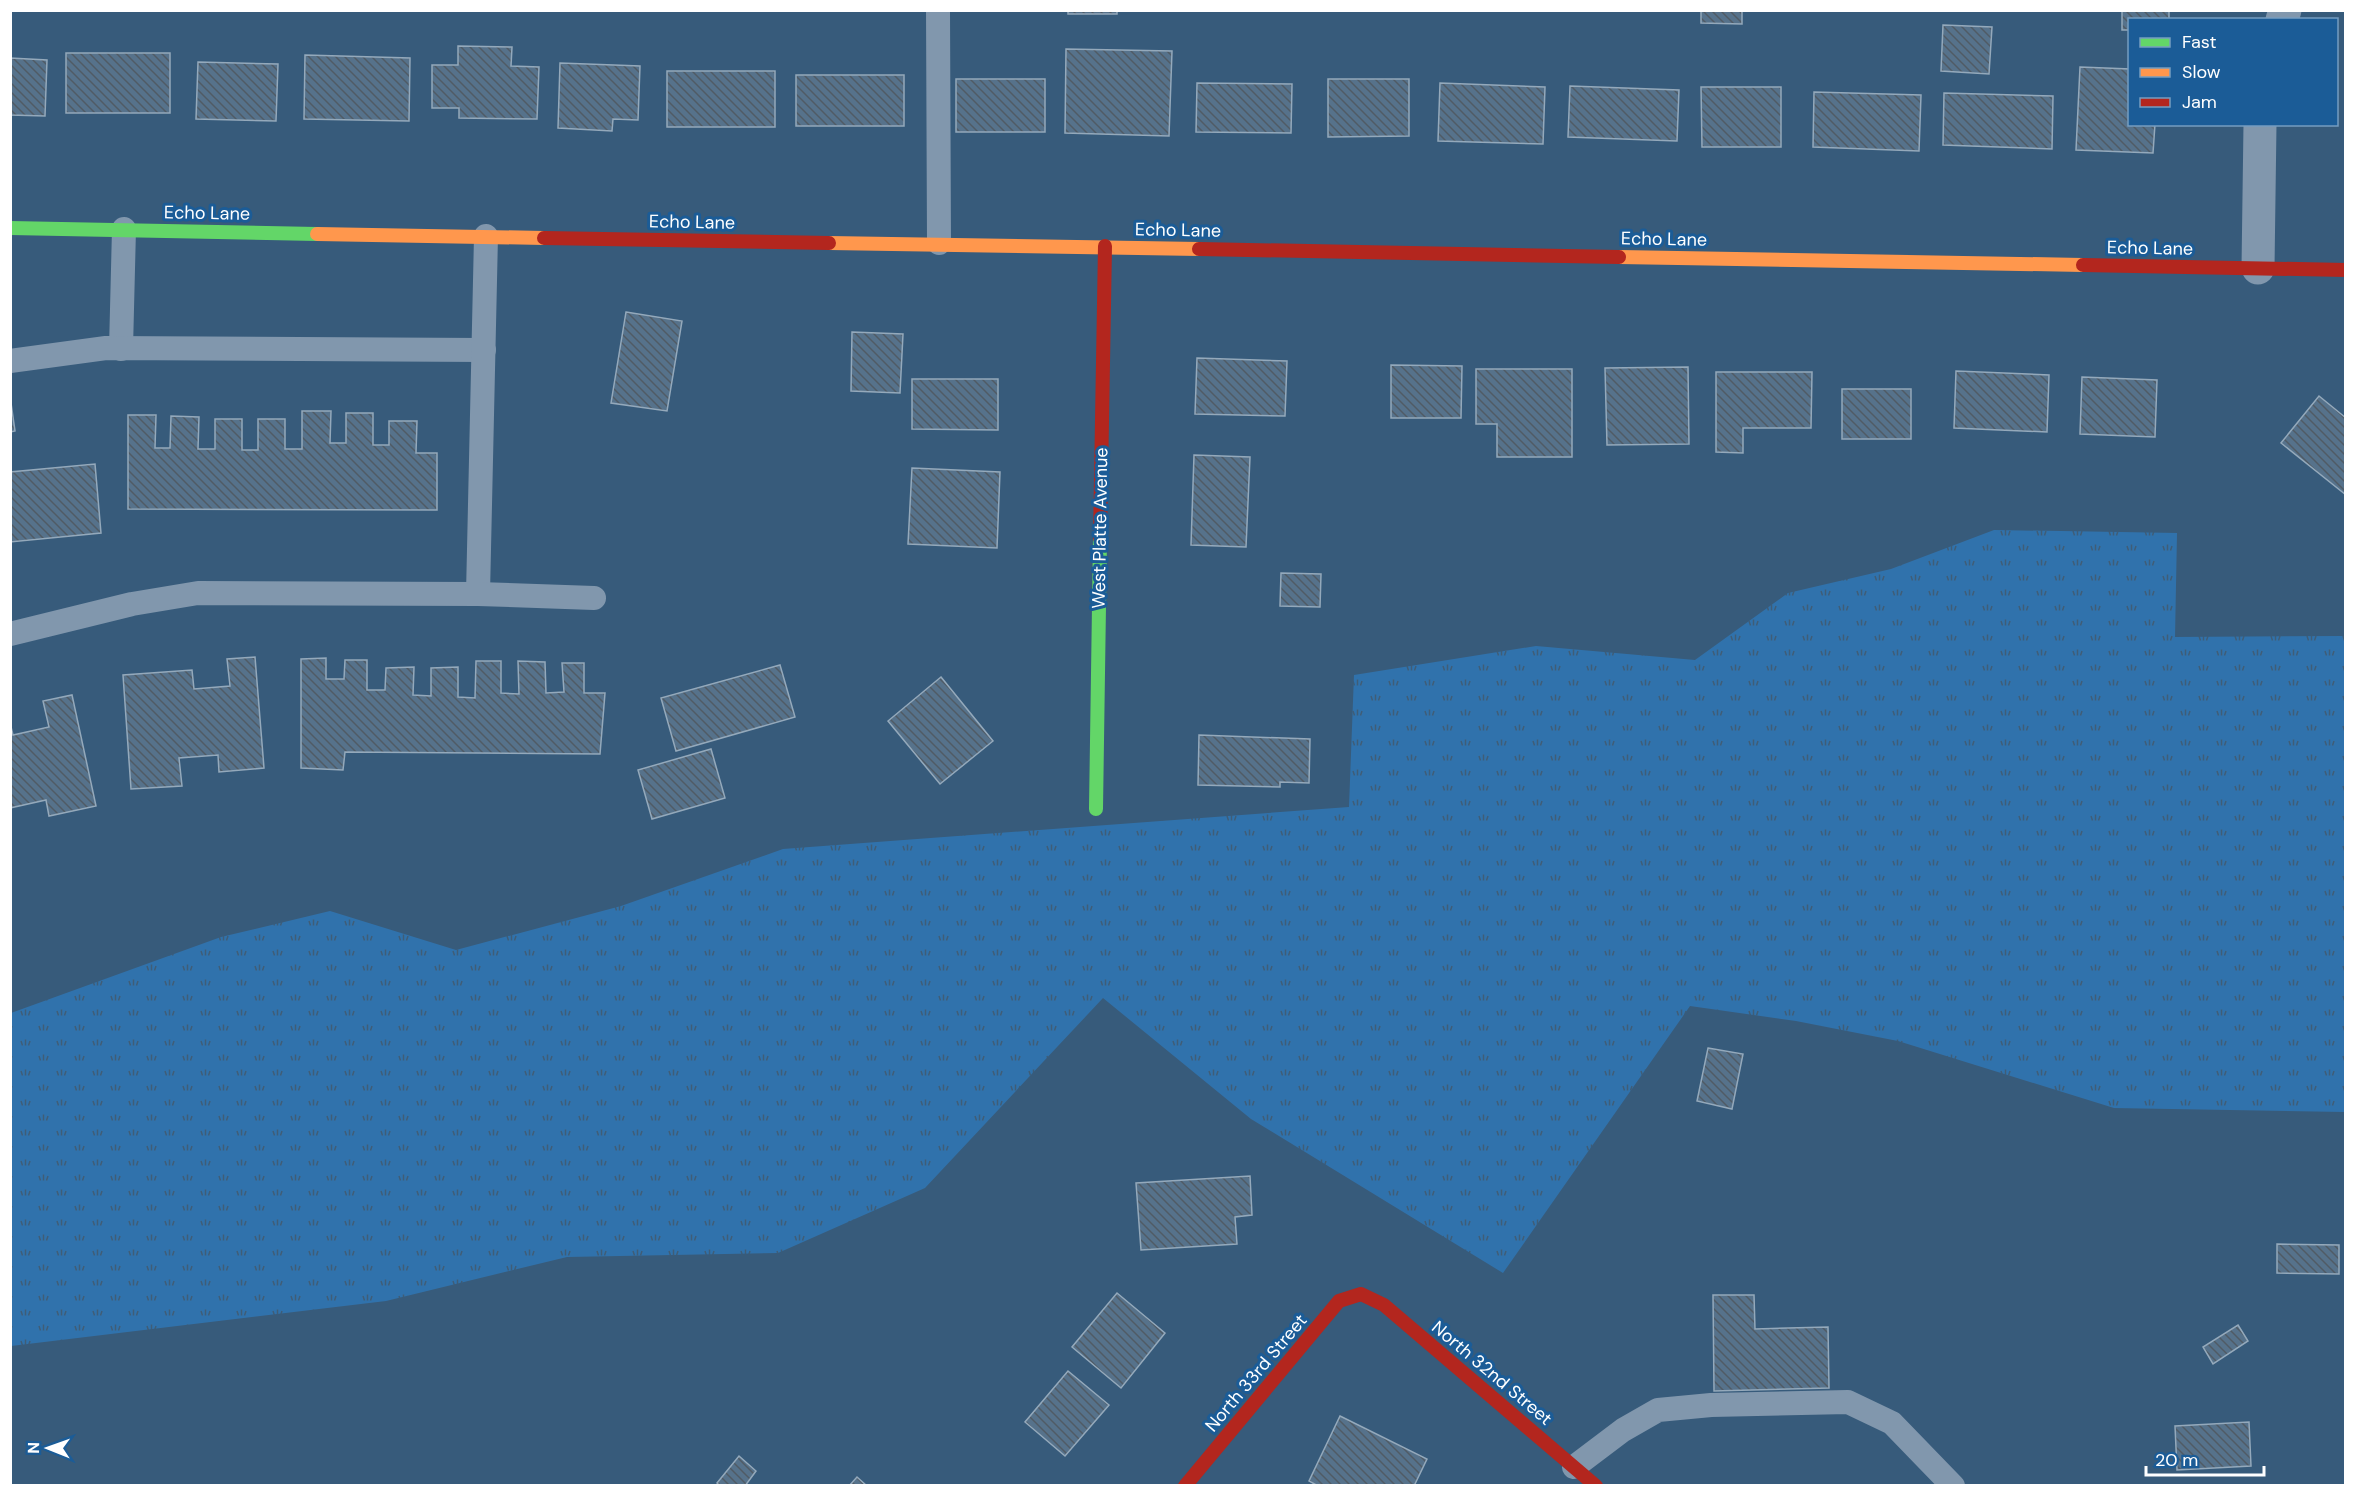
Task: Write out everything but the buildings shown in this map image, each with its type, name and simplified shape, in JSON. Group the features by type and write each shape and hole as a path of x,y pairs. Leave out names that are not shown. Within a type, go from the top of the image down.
{"street":[{"path":"2258,268 2260,126"},
{"name":"Echo Lane","path":"10,228 2346,270"},
{"name":"West Platte Avenue","path":"1096,809 1105,246"},
{"name":"North 32nd Street","path":"1361,1294 1384,1305 1596,1485"},
{"name":"North 33rd Street","path":"1185,1485 1339,1301 1361,1294"}],"lane":[{"path":"938,10 939,243"},
{"path":"121,348 124,229"},
{"path":"478,594 486,236"},
{"path":"10,361 121,348 484,350"},
{"path":"10,634 132,604 198,593 478,594 594,598"},
{"path":"1574,1467 1623,1430 1659,1410 1711,1405 1848,1402 1892,1423 1953,1485"}],"green space":[{"path":"1994,530 2177,533 2175,637 2345,636 2345,1112 2114,1108 1898,1041 1796,1021 1690,1006 1503,1273 1251,1119 1103,998 925,1188 778,1253 567,1257 386,1301 11,1346 11,1013 221,937 330,911 456,950 621,906 783,849 1349,807 1354,675 1536,646 1695,660 1788,593 1891,569"}],"traffic: fast":[{"path":"10,228 317,234"},
{"path":"1096,809 1100,538"}],"traffic: slow":[{"path":"317,234 544,238"},
{"path":"829,243 1199,249"},
{"path":"1619,257 2083,265"}],"traffic: jam":[{"path":"544,238 829,243"},
{"path":"1100,538 1105,246"},
{"path":"1199,249 1619,257"},
{"path":"2083,265 2346,270"},
{"path":"1185,1486 1339,1301 1361,1294 1384,1305 1596,1486"}]}
